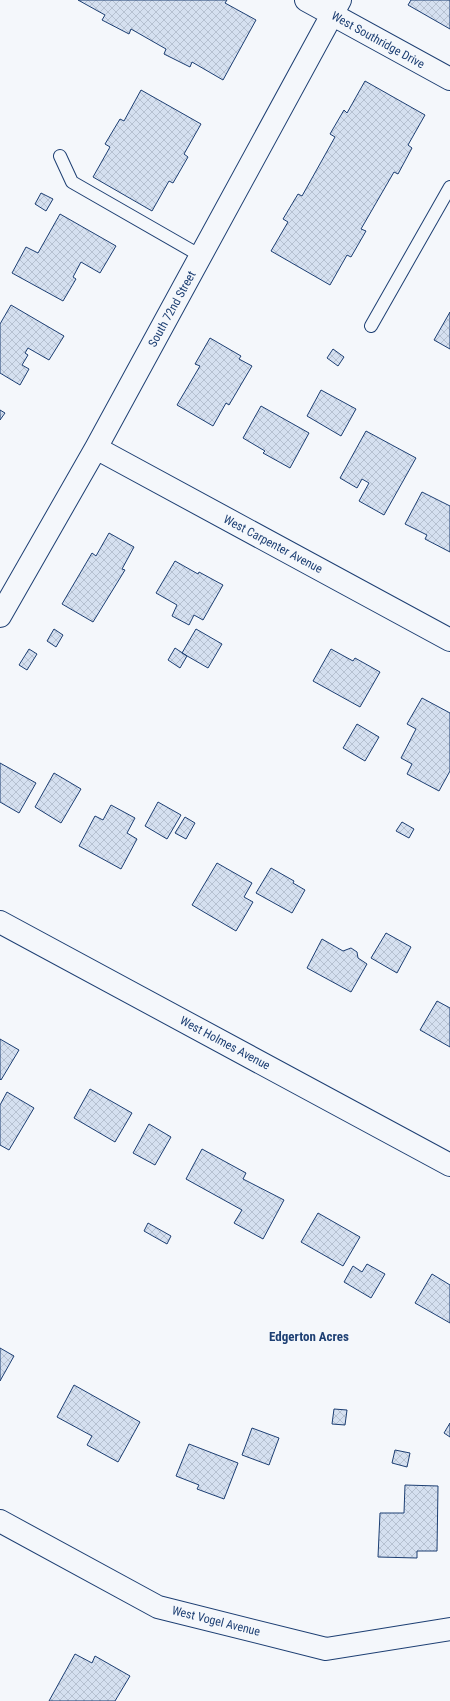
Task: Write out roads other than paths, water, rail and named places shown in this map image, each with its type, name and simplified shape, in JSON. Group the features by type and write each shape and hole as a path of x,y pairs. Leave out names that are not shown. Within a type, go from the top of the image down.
{"street":[{"name":"West Southridge Drive","path":"306,0 336,7 450,79"},
{"name":"South 72nd Street","path":"0,616 96,448 336,7"},
{"name":"West Carpenter Avenue","path":"96,448 450,640"},
{"name":"West Holmes Avenue","path":"0,922 450,1165"},
{"name":"West Vogel Avenue","path":"0,1521 158,1607 326,1649 450,1629"}],"lane":[{"path":"60,156 72,182 201,256"},
{"path":"372,326 450,187"}],"district":[{"name":"Edgerton Acres","path":"309,1336"}]}
